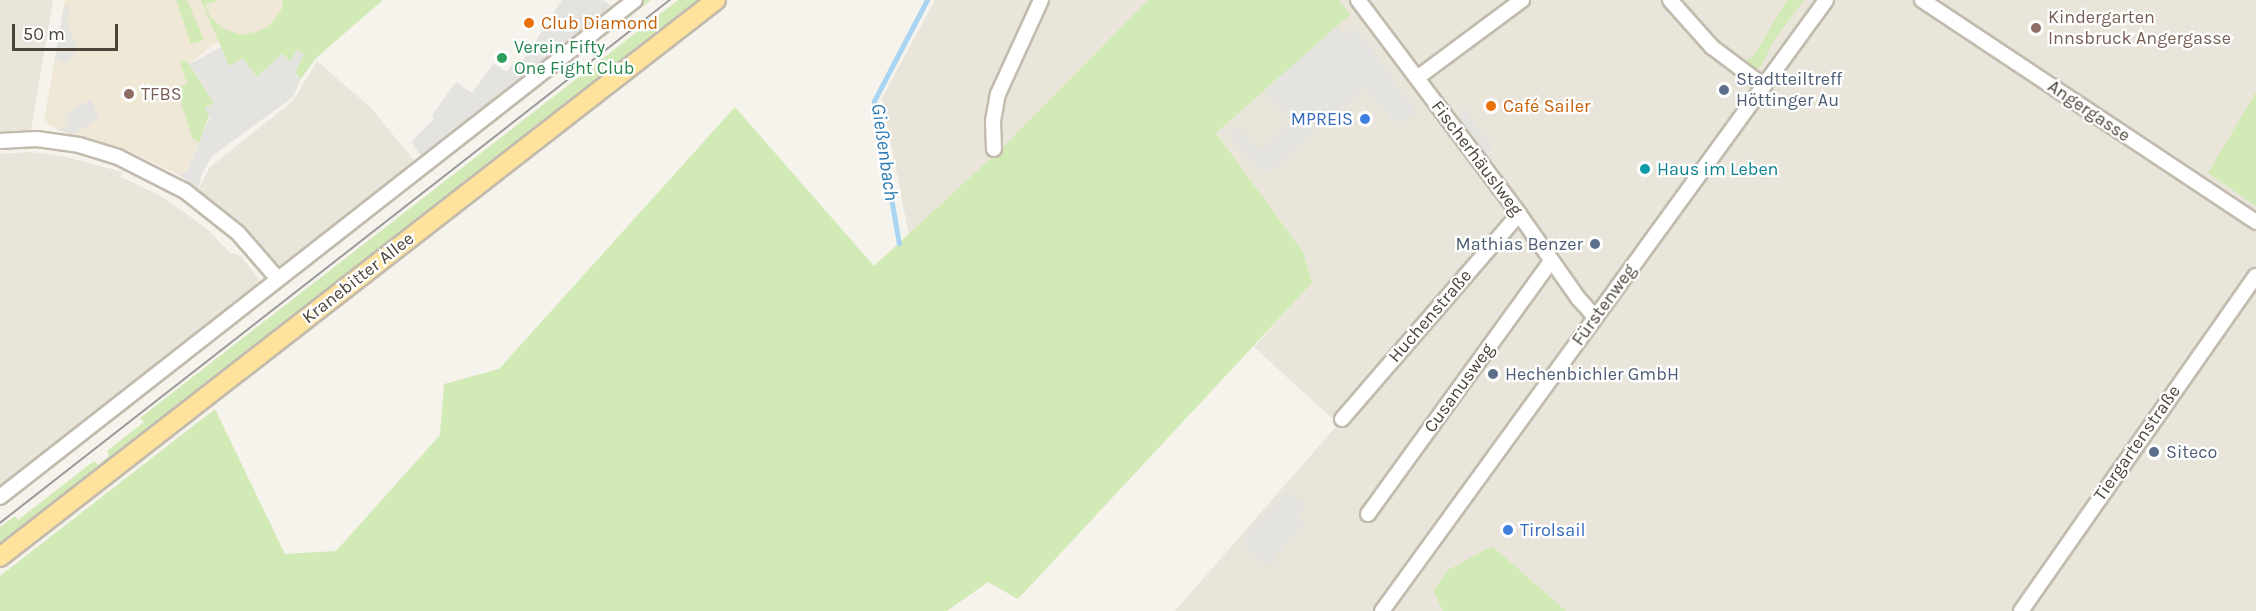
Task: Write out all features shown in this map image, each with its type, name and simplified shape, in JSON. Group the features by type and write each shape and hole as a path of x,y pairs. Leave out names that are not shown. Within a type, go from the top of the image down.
{"main road":[{"name":"Kranebitter Allee","path":"0,557 716,0"}],"street":[{"path":"0,497 635,0"},
{"path":"994,149 993,121 998,94 1041,0"},
{"name":"Fischerhäuslweg","path":"1358,0 1595,317"},
{"path":"1417,78 1522,0"},
{"path":"1670,0 1712,47 1764,86"},
{"name":"Fürstenweg","path":"1382,611 1826,0"},
{"name":"Angergasse","path":"1922,0 2256,222"},
{"path":"0,141 38,139 79,145 118,157 186,191 238,233 278,279"},
{"name":"Huchenstraße","path":"1342,419 1519,214"},
{"name":"Cusanusweg","path":"1368,514 1551,261"},
{"name":"Tiergartenstraße","path":"2020,611 2256,276"}],"shaded area":[{"path":"0,0 53,0 31,131 0,132"},
{"name":"TFBS","path":"65,0 293,0 282,18 262,32 220,40 189,64 214,103 187,171 179,175 133,153 58,130 44,121"},
{"path":"562,0 603,0 620,12 426,163 411,142 434,119 432,115 456,82 472,93 494,63 507,72 514,62 520,65"},
{"path":"935,0 1148,0 1005,145 909,235 882,98"},
{"path":"1339,0 2256,0 2256,611 1175,611 1338,424 1254,347 1312,283 1303,252 1216,133 1350,15"},
{"path":"64,6 71,7 67,21 77,49 66,64 55,58"},
{"path":"1337,26 1344,35 1355,27 1417,113 1398,127 1365,88 1265,175 1230,135 1240,127 1258,147 1264,148 1292,122 1265,90"},
{"path":"221,47 229,66 243,58 257,77 282,54 290,62 297,50 304,54 295,73 301,79 293,97 212,156 202,174 198,190 179,175 187,171 210,117 205,108 214,103 189,64"},
{"path":"317,61 371,108 417,164 280,268 198,190 210,167 293,101"},
{"path":"91,99 100,121 94,121 73,135 58,130 68,124 64,115"},
{"path":"1464,109 1494,149 1489,152 1494,159 1490,163 1455,116"},
{"path":"30,152 63,156 122,172 121,177 157,194 208,230 230,253 240,255 262,283 0,489 0,154"},
{"path":"1288,489 1305,504 1297,515 1305,522 1268,567 1241,543"}],"green space":[{"path":"176,0 187,0 204,40 191,44"},
{"path":"201,0 219,0 205,5 211,18 224,29 241,35 269,26 281,11 283,0 383,0 316,58 301,79 295,73 297,50 290,62 282,54 257,77 229,66"},
{"path":"644,0 651,0 165,379 162,375"},
{"path":"678,0 703,0 0,547 0,527 15,516 18,520 94,461 98,465 109,456 107,451 144,422 140,418"},
{"path":"1148,0 1339,0 1350,15 1216,133 1303,252 1312,283 1018,599 988,582 947,611 0,611 0,576 215,409 285,554 336,551 440,435 444,384 499,369 735,107 874,266 1005,145"},
{"path":"1787,0 1804,0 1773,41 1762,65 1756,70 1747,63 1746,59 1753,57"},
{"path":"184,61 189,64 214,103 199,143 193,139 176,88 187,84 180,62"},
{"path":"2256,92 2256,206 2208,173"},
{"path":"1492,546 1566,611 1443,611 1433,591 1448,570"}],"waterway":[{"name":"Gießenbach","path":"899,244 874,101 927,0"}],"tram line":[{"path":"0,523 670,0"}],"place":[{"name":"Club Diamond","path":"529,23"},
{"name":"Kindergarten Innsbruck Angergasse","path":"2036,28"},
{"name":"Verein Fifty One Fight Club","path":"502,58"},
{"name":"Stadtteiltreff Höttinger Au","path":"1724,90"},
{"name":"TFBS","path":"129,94"},
{"name":"Café Sailer","path":"1491,106"},
{"name":"MPREIS","path":"1365,119"},
{"name":"Haus im Leben","path":"1645,169"},
{"name":"Mathias Benzer","path":"1595,244"},
{"name":"Hechenbichler GmbH","path":"1493,374"},
{"name":"Siteco","path":"2154,452"},
{"name":"Tirolsail","path":"1508,530"}]}
